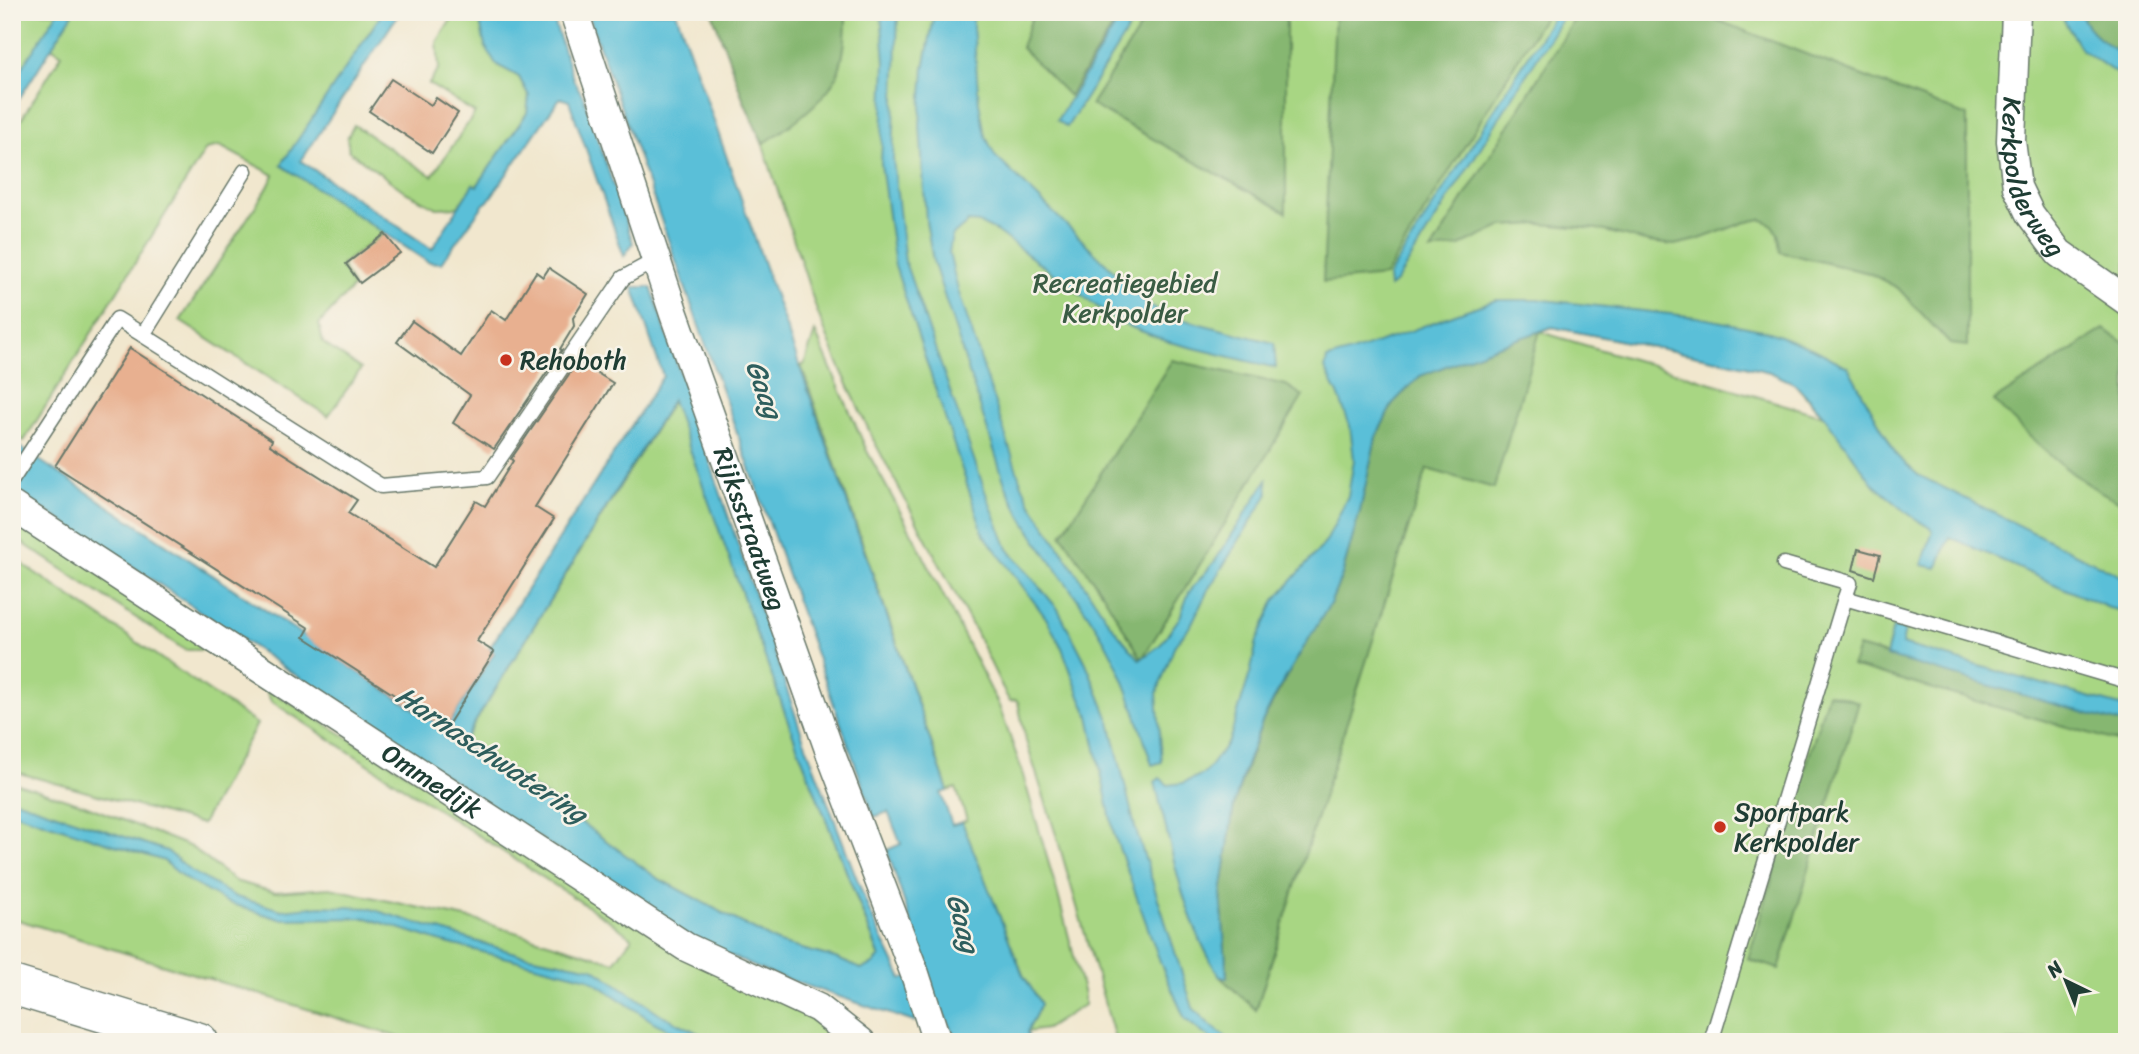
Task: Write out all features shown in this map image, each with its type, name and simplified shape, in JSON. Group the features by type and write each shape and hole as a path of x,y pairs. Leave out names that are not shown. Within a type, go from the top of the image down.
{"highway":[{"path":"12,985 199,1042"}],"street":[{"name":"Rijksstraatweg","path":"574,12 656,260 830,752 915,974 937,1042"},
{"name":"Kerkpolderweg","path":"2015,12 2011,141 2017,187 2030,214 2059,253 2127,301"},
{"name":"Ommedijk","path":"12,506 686,947 818,1009 861,1042"}],"lane":[{"path":"143,335 244,171"},
{"path":"12,480 117,319 381,486 487,477 623,278 656,260"},
{"path":"1711,1042 1850,583 1784,564"},
{"path":"1845,598 2127,681"}],"green space":[{"path":"12,12 383,12 282,165 384,233 341,265 353,287 319,324 323,343 361,369 328,416 180,321 274,175 220,146 206,149 24,441 12,433 12,134 62,54 51,47 12,108"},
{"path":"456,12 481,12 479,17 496,64 519,77 529,96 527,113 477,186 473,185 458,207 437,208 407,193 349,151 347,138 354,125 432,176 475,113 429,84 439,68 437,42"},
{"name":"Recreatiegebied Kerkpolder","path":"712,12 2127,12 2127,1042 1116,1042 1059,844 1026,741 1018,702 1010,701 1006,695 873,439 838,363 817,311 763,145","holes":["1552,327 1770,372 1794,383 1823,416 1541,332","1459,361 1256,1010 1227,977 1221,894"]},
{"path":"712,12 846,13 844,51 833,83 805,113 763,144 744,101"},
{"path":"1034,12 1122,12 1069,96 1021,47"},
{"path":"1150,12 1286,12 1286,212 1091,105"},
{"path":"1335,12 1547,12 1385,276 1323,282"},
{"path":"1579,12 1696,12 1967,116 1967,346 1950,344 1898,288 1869,273 1780,252 1778,234 1771,224 1761,219 1674,245 1649,242 1597,229 1541,224 1503,226 1460,246 1431,251"},
{"path":"2080,12 2127,12 2127,57 2093,33"},
{"path":"2104,329 2127,345 2127,505 2089,485 2055,460 1994,401"},
{"path":"1540,331 1494,488 1427,469 1256,1010 1220,977 1227,976 1221,894 1234,804 1262,722 1331,602 1342,575 1360,511 1376,437 1393,403 1420,376"},
{"path":"815,332 867,451 914,537 999,706 1020,765 1084,995 1084,1005 1046,1029 1027,1032 1041,1004 1023,975 962,822 967,820 956,788 948,791 801,365 804,365"},
{"path":"1172,360 1286,385 1303,396 1142,659 1104,596 1062,535"},
{"path":"673,400 796,743 880,958 861,969 835,958 779,943 657,878 512,772 463,742"},
{"path":"12,513 210,650 185,650 12,536"},
{"path":"12,557 257,724 202,824 12,771"},
{"path":"1858,647 2127,723 2127,744 1852,666"},
{"path":"264,687 850,1042 414,1042 12,918 12,782 82,804 191,847 235,881 274,892 330,888 475,920 614,962 632,938 607,919 271,701"},
{"path":"1828,693 1859,702 1779,969 1748,959"}],"water":[{"path":"58,12 74,12 12,110 12,83"},
{"path":"383,12 400,12 301,161 432,249 473,184 477,186 527,113 529,96 519,77 496,64 485,46 479,17 481,12 551,12 633,243 624,256 569,101 560,98 441,263 428,262 281,165"},
{"name":"Gaag","path":"587,12 676,12 948,791 941,793 952,825 962,822 1023,975 1041,1004 1027,1032 1030,1042 966,1042 953,1033 941,1009 917,1018 914,1022 769,973 691,939 108,550 12,490 12,442 452,734 446,728 494,653 489,649 663,376 633,287 651,287 804,740 870,913 902,979 927,971 887,850 901,844 888,812 874,817","holes":["672,400 796,743 880,957 872,965 861,969 835,958 779,943 657,878 512,772 463,742"]},
{"path":"881,12 898,12 893,159 905,262 1008,549 1058,609 1086,663 1110,722 1135,827 1193,1008 1232,1042 1214,1042 1185,1019 1162,967 1114,834 1089,716 1062,648 1046,618 983,533 895,266 881,164 885,62"},
{"path":"935,12 972,12 979,103 985,135 995,156 1145,301 1162,314 1274,343 1276,368 1169,342 1118,322 996,231 979,223 968,222 952,236 949,253 958,290 1020,480 1030,502 1110,624 1140,660 1160,645 1180,617 1189,592 1215,561 1267,480 1268,494 1208,590 1191,625 1175,645 1157,693 1162,762 1152,765 1129,695 1107,646 1025,522 1005,484 933,261 926,221 920,125 924,68"},
{"path":"1124,12 1139,12 1067,127 1057,120"},
{"path":"1556,12 1566,12 1396,282 1389,287 1388,277"},
{"path":"2059,12 2080,12 2093,33 2127,57 2127,81 2080,48"},
{"path":"1496,300 1544,300 1697,317 1767,331 1816,350 1848,367 1897,456 1918,475 2127,579 2127,612 2109,608 1950,537 1937,568 1922,565 1933,530 1874,485 1824,416 1794,383 1770,372 1552,327 1420,376 1393,403 1376,437 1360,511 1342,575 1331,602 1262,722 1246,765 1234,804 1221,894 1227,977 1220,977 1207,955 1187,907 1155,782 1160,778 1168,785 1183,783 1205,773 1229,741 1251,670 1257,640 1275,600 1326,542 1348,496 1354,460 1350,426 1325,369 1327,359"},
{"path":"1893,627 1905,630 1902,644 2127,708 2127,725 1886,656"},
{"path":"12,799 167,851 191,871 236,897 282,910 320,906 368,908 518,954 593,968 662,1015 716,1042 694,1042 655,1023 588,978 442,942 367,918 279,919 226,902 185,879 164,861 12,812"}],"building":[{"path":"391,79 431,105 436,98 458,113 432,153 369,111"},
{"path":"385,234 400,253 360,283 346,264"},
{"name":"Rehoboth","path":"549,268 588,294 573,318 574,326 560,349 562,350 494,449 453,423 470,395 397,342 412,321 461,356 491,310 506,320 536,272 543,277"},
{"path":"130,348 272,440 270,445 357,500 348,513 434,567 476,501 485,506 513,461 511,459 578,361 613,383 535,507 554,519 477,641 494,652 446,728 304,637 309,628 55,466"},
{"path":"1858,549 1880,555 1874,577 1853,570"}],"place":[{"name":"Rehoboth","path":"506,360"},
{"name":"Sportpark Kerkpolder","path":"1720,827"}],"water label":[{"name":"Harnaschwatering","path":"492,754"}]}
